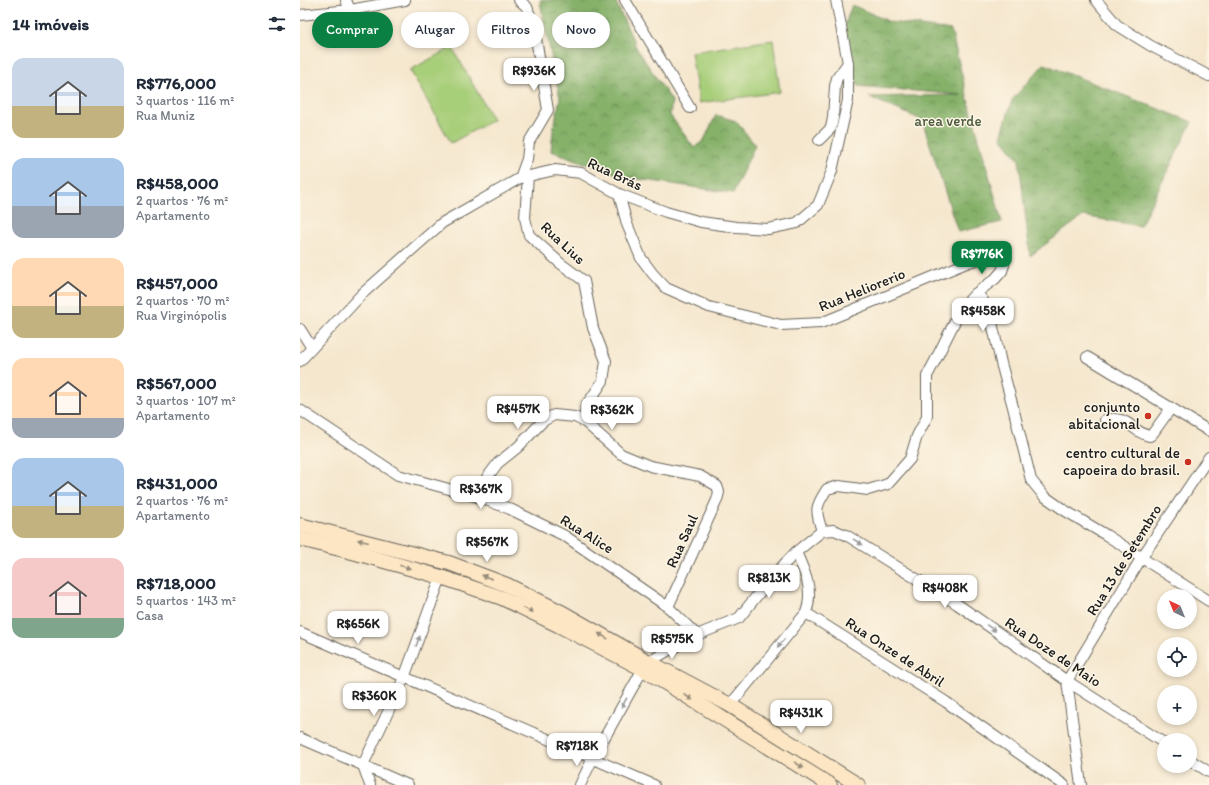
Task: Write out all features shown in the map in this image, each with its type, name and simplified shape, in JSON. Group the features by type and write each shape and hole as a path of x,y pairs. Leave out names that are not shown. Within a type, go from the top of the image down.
{"main road":[{"path":"300,525 449,563 507,585 563,613 830,785"},
{"path":"300,539 441,577 502,598 646,666 683,681 730,705 858,785"}],"street":[{"path":"300,16 348,5 405,0"},
{"name":"Rua Lius","path":"519,0 527,7 534,27 548,110 529,142 524,177 525,218 529,235 560,263 584,281 593,328 606,361 603,381 586,406 585,422"},
{"path":"626,0 690,108"},
{"name":"Rua Brás","path":"300,361 362,294 442,223 524,177 555,170 581,173 619,194 666,212 701,222 736,227 768,229 797,223 818,205 832,171 848,100 848,63 836,0"},
{"path":"1096,0 1117,25 1152,46 1209,76"},
{"path":"819,140 831,128 835,86 838,78 848,63"},
{"name":"Rua Heliorerio","path":"619,194 627,224 641,258 653,274 666,288 709,307 781,325 821,323 969,262 994,255 1004,265 1002,271 995,279 975,294"},
{"path":"580,785 646,666 668,650 697,635 740,618 772,577 796,552 822,531 816,515 819,502 827,489 839,486 868,490 888,484 910,459 917,436 927,417 927,376 961,309 975,294 981,298 990,309 1001,364 1031,480 1044,496 1064,510 1142,557 1209,601"},
{"path":"300,329 312,348"},
{"path":"1087,357 1209,431"},
{"path":"1105,420 1112,419 1126,421 1144,435 1150,436 1171,408"},
{"name":"Rua Alice","path":"300,410 398,475 478,497 510,509 565,536 668,607 697,635"},
{"path":"478,497 483,483 498,463 518,447 543,421 554,415 575,417 585,422"},
{"name":"Rua Saul","path":"585,422 621,454 650,466 700,476 717,486 719,492 717,500 668,607"},
{"name":"Rua 13 de Setembro","path":"1067,681 1142,557 1209,457"},
{"name":"Rua Doze de Maio","path":"822,531 834,530 846,535 957,604 1067,681 1157,739"},
{"path":"730,705 806,613 810,603 810,589 806,575 796,552"},
{"path":"370,785 363,765 404,678 441,577"},
{"name":"Rua Onze de Abril","path":"806,613 946,702 1064,785"},
{"path":"300,632 654,785"},
{"path":"1067,681 1082,785"},
{"path":"300,738 408,785"},
{"path":"1197,764 1208,769"}],"green space":[{"path":"540,0 615,0 637,49 672,101 670,115 694,148 704,140 716,115 736,121 755,145 733,193 625,177 551,151 553,131 560,98 544,21 544,12 542,12"},
{"name":"area verde","path":"852,5 890,22 951,30 967,96 1002,222 958,232 922,120 869,97 961,95 858,86 842,33"},
{"path":"773,40 780,92 699,103 691,52"},
{"path":"453,48 493,120 451,143 410,70"},
{"path":"1044,64 1192,122 1140,226 1083,216 1030,256 1019,160 1001,137 1012,100"}],"place":[{"name":"conjunto abitacional","path":"1148,416"},
{"name":"centro cultural de capoeira do brasil.","path":"1188,462"}]}
